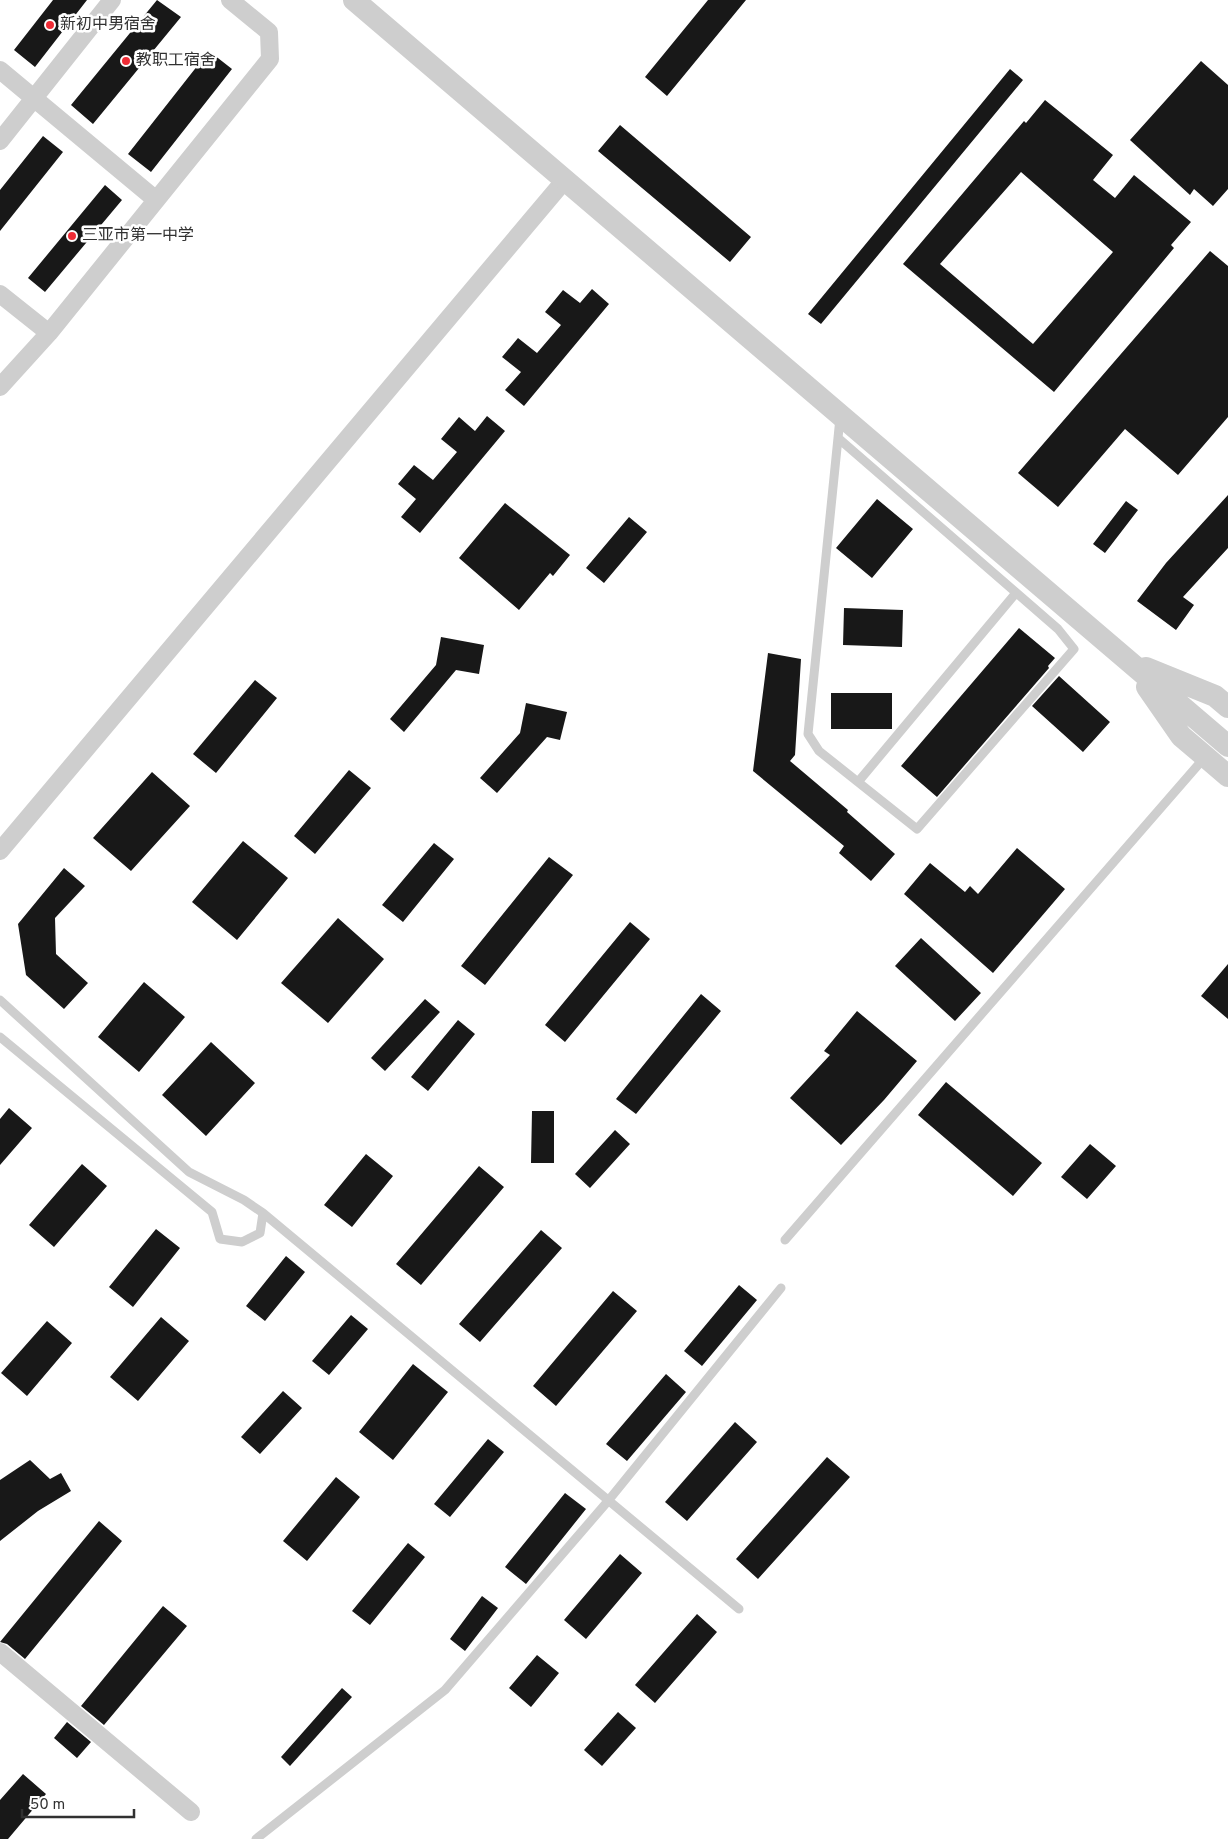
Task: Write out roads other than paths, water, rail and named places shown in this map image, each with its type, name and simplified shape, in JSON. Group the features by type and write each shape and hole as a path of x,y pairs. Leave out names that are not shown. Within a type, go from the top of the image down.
{"street":[{"path":"0,141 112,0"},
{"path":"0,387 49,333 155,199 270,59 269,32 230,0"},
{"path":"354,0 1228,746"},
{"path":"0,70 155,199"},
{"path":"0,851 564,180"},
{"path":"0,294 49,333"},
{"path":"1129,662 1215,696 1228,707"},
{"path":"1129,662 1181,736 1228,776"},
{"path":"0,1652 191,1812"}],"lane":[{"path":"838,438 1058,629 1074,649 917,829 819,751 808,734 840,415"},
{"path":"858,782 1016,593"},
{"path":"785,1240 1205,757"},
{"path":"0,1000 190,1172 244,1200 264,1213 738,1609"},
{"path":"0,1037 212,1212 220,1239 242,1242 260,1233 264,1213"},
{"path":"256,1839 445,1690 608,1500 781,1288"}],"place":[{"name":"新初中男宿舍","path":"50,25"},
{"name":"教职工宿舍","path":"126,61"},
{"name":"三亚市第一中学","path":"72,236"}]}
